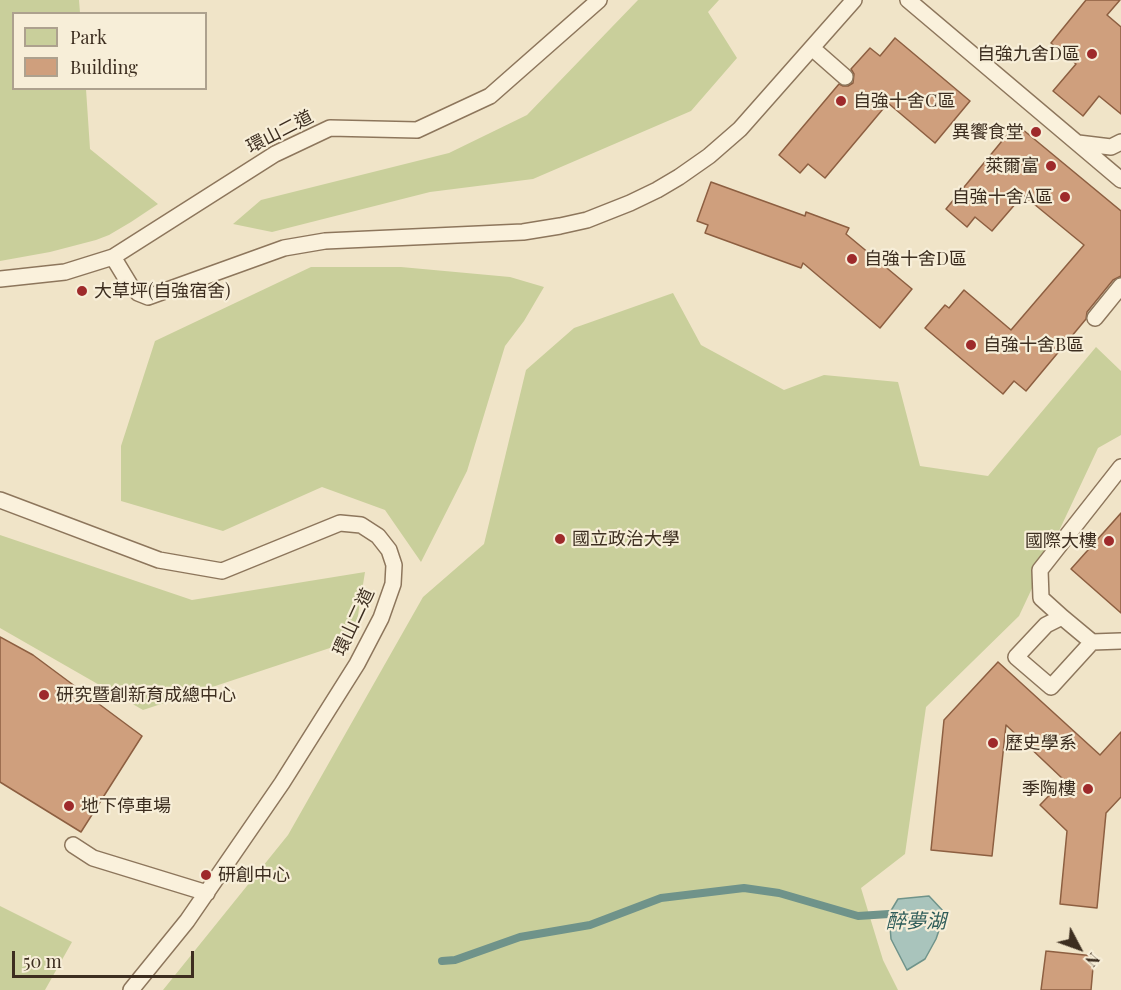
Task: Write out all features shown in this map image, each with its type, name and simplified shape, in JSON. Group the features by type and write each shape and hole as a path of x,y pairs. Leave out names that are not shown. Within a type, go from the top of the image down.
{"lane":[{"name":"環山二道","path":"0,279 65,272 113,257 275,154 330,128 417,130 490,96 599,0"},
{"path":"113,257 130,285 138,293 148,297 284,248 336,240 523,232 587,219 657,190 709,156 740,129 854,0"},
{"path":"908,0 1121,180"},
{"path":"812,48 845,76"},
{"path":"1078,143 1111,147 1121,142"},
{"path":"1095,318 1121,286"},
{"path":"1121,467 1040,570 1041,598 1092,642 1121,641"},
{"name":"環山二道","path":"0,500 159,560 222,571 340,523 361,525 378,536 389,550 394,565 393,584 381,618 357,664 282,783 207,893 131,990"},
{"path":"1062,616 1046,625 1016,657 1051,687 1092,642"},
{"path":"73,845 93,858 207,893"}],"green space":[{"path":"0,0 79,0 80,12 12,12 12,90 86,90 90,149 158,204 109,235 96,240 50,252 0,261"},
{"path":"638,0 719,0 708,12 737,58 691,111 533,179 430,192 272,232 233,224 261,200 449,153 527,115"},
{"path":"311,267 401,267 510,277 544,287 524,321 505,346 467,471 421,562 385,510 322,487 223,531 121,501 121,446 155,341"},
{"path":"673,293 701,345 784,390 824,375 898,382 920,466 988,476 1096,347 1121,371 1121,435 1098,448 1019,616 926,707 905,854 861,888 883,960 898,990 163,990 288,835 423,597 484,544 526,370 574,328"},
{"path":"0,535 192,600 365,572 354,640 143,710 0,628"},
{"path":"0,906 72,942 45,990 0,990"}],"water":[{"name":"醉夢湖","path":"929,896 945,913 936,939 925,959 907,970 891,939 889,914 898,899"}],"building":[{"name":"自強九舍D區","path":"1086,0 1120,0 1107,15 1121,27 1121,114 1099,96 1083,116 1053,91 1076,64 1051,43"},
{"path":"895,38 970,101 935,143 888,103 825,178 808,164 800,173 779,155 839,84 848,86 853,83 854,74 851,69 870,48 880,56"},
{"path":"1016,124 1121,211 1121,276 1113,280 1087,312 1086,319 1026,391 1014,381 1003,394 925,328 945,305 949,308 964,290 1011,330 1084,245 1023,195 992,231 975,217 967,227 946,209"},
{"name":"自強十舍D區","path":"711,182 805,216 806,212 849,228 846,234 912,289 880,328 803,263 801,268 705,233 708,225 697,221"},
{"name":"國際大樓","path":"1121,513 1121,613 1071,569"},
{"name":"研究暨創新育成總中心","path":"0,637 33,655 142,736 81,832 0,782"},
{"name":"季陶樓","path":"998,662 1100,755 1121,732 1121,797 1106,813 1097,908 1060,904 1067,831 1040,805 1064,780 1006,725 992,856 931,850 944,720"},
{"path":"1046,951 1094,956 1091,990 1041,990"}],"waterway":[{"path":"442,961 455,960 520,937 590,925 661,898 744,888 779,893 858,916 889,914"}],"place":[{"name":"自強九舍D區","path":"1092,54"},
{"name":"自強十舍C區","path":"841,101"},
{"name":"異饗食堂","path":"1036,132"},
{"name":"萊爾富","path":"1051,166"},
{"name":"自強十舍A區","path":"1065,197"},
{"name":"自強十舍D區","path":"852,259"},
{"name":"大草坪(自強宿舍)","path":"82,291"},
{"name":"自強十舍B區","path":"971,345"},
{"name":"國立政治大學","path":"560,539"},
{"name":"國際大樓","path":"1109,541"},
{"name":"研究暨創新育成總中心","path":"44,695"},
{"name":"歷史學系","path":"993,743"},
{"name":"季陶樓","path":"1088,789"},
{"name":"地下停車場","path":"69,806"},
{"name":"研創中心","path":"206,875"}]}
